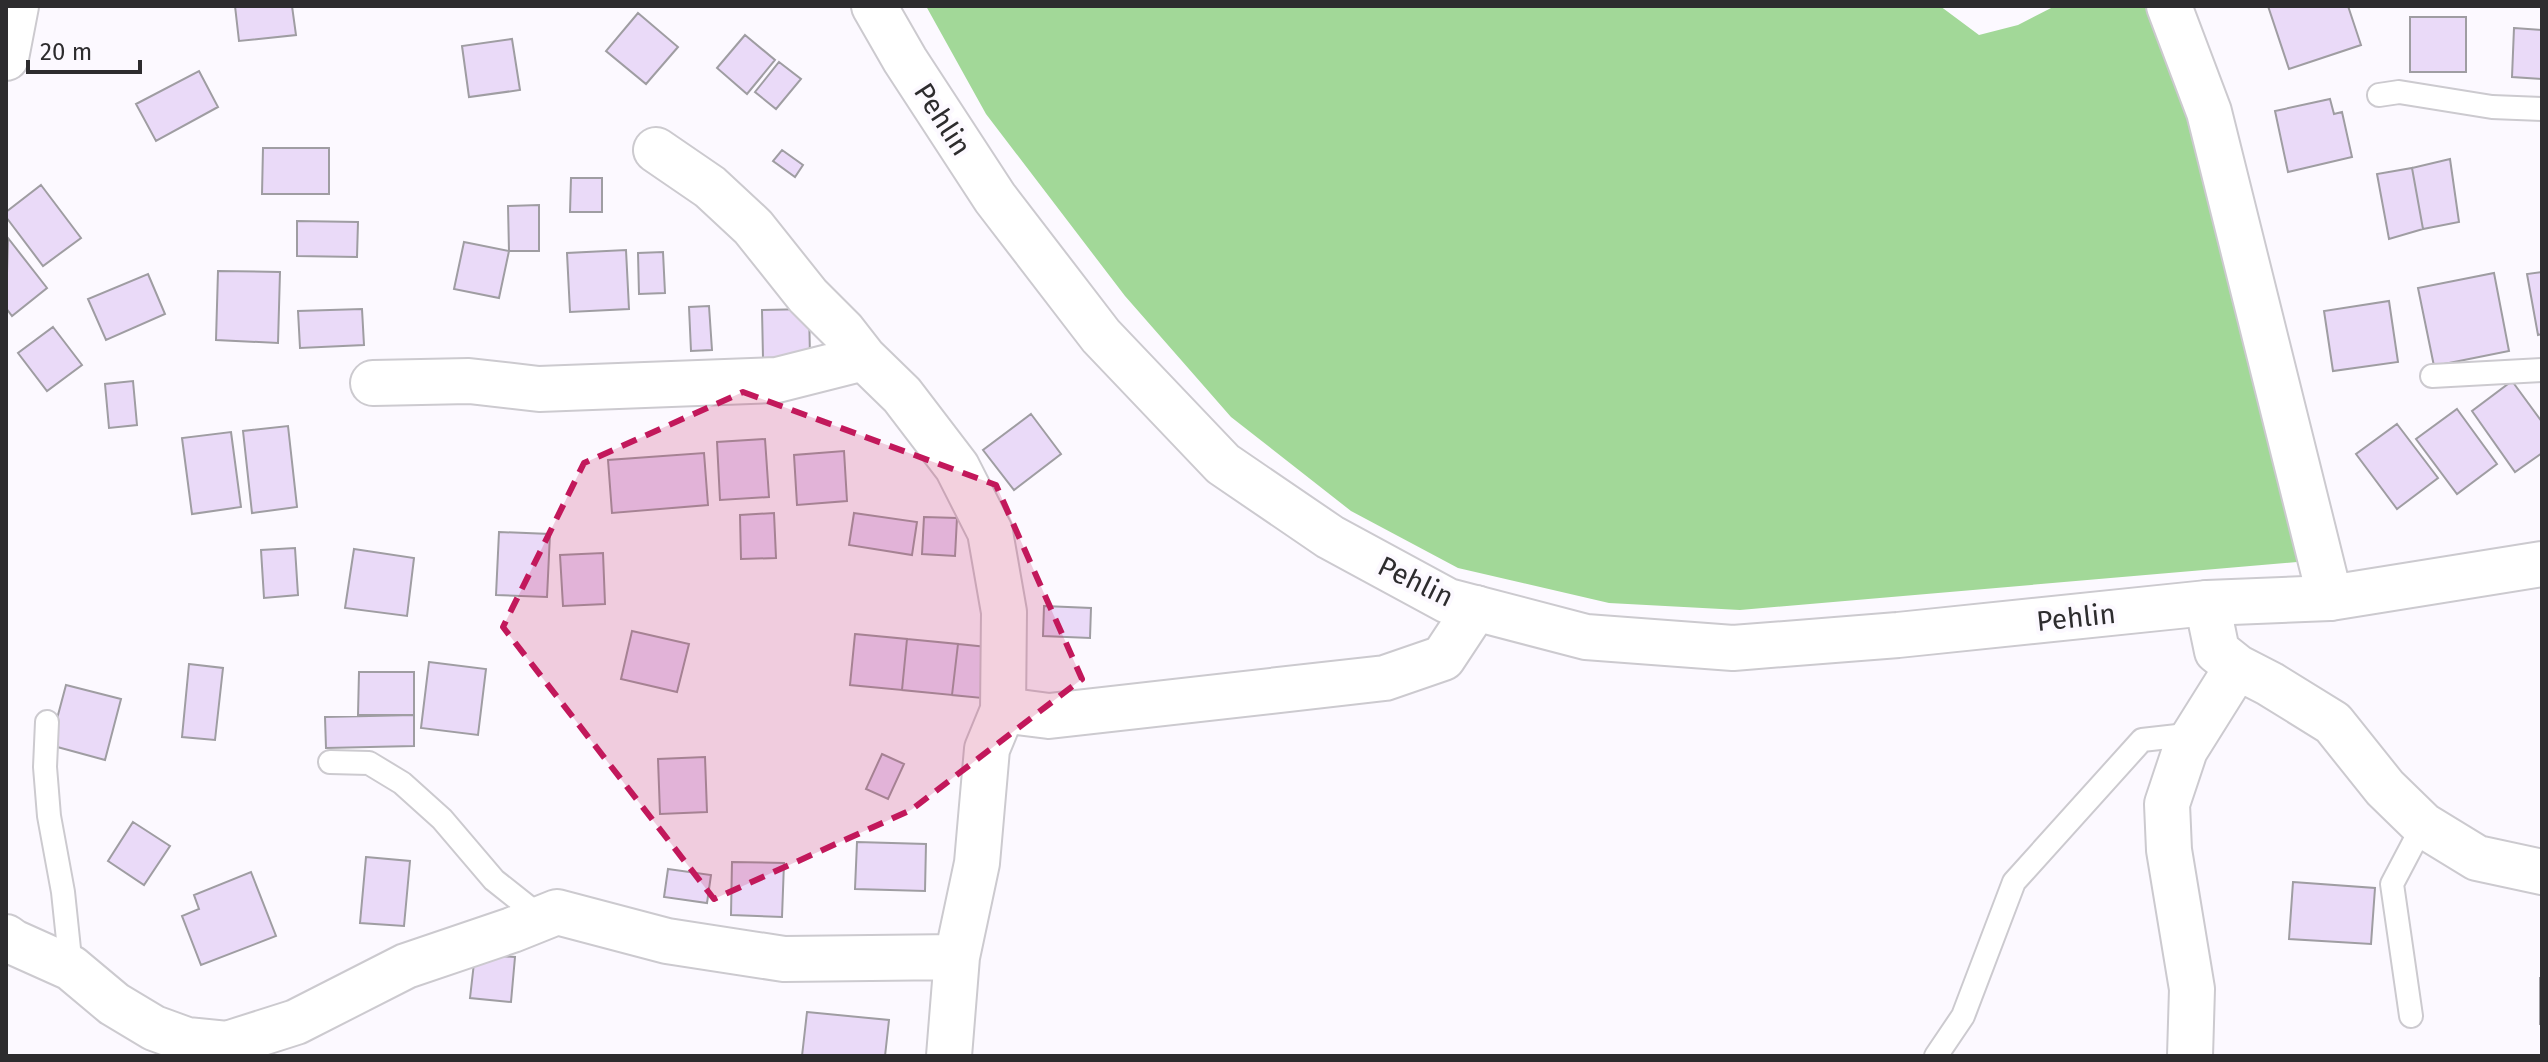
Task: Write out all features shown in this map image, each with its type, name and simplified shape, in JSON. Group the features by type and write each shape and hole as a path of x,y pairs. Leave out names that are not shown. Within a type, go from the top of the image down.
{"street":[{"path":"6,58 16,6"},
{"name":"Pehlin","path":"874,6 905,60 1005,211 1101,336 1223,464 1330,537 1448,601 1586,637 1733,648 1898,635 2207,603 2330,598 2542,564"},
{"path":"2169,6 2209,112 2330,598"},
{"path":"656,150 710,187 753,227 808,296 902,395 957,467 990,532 1004,612 1003,710 987,749 977,863 957,957 949,1056"},
{"path":"373,383 469,381 539,389 777,380 864,358"},
{"path":"2207,603 2217,651 2237,667 2333,723 2385,788 2423,825 2477,858 2542,872"},
{"path":"1003,710 1049,716 1385,678 1443,658 1476,608"},
{"path":"2190,1056 2192,989 2169,850 2167,804 2185,750 2237,667"},
{"path":"6,937 71,968 114,1004 154,1028 187,1040 227,1044 296,1022 406,966 557,912 667,941 784,959 957,957"}],"lane":[{"path":"2379,95 2399,92 2492,107 2542,109"},
{"path":"2432,376 2542,370"},
{"path":"47,722 45,767 49,816 63,892 71,968"},
{"path":"1936,1056 1963,1016 2014,882 2142,740 2196,734"},
{"path":"330,762 369,763 402,783 442,819 494,880 542,918"},
{"path":"2411,1016 2392,884 2423,825"}],"highlighted area":[{"path":"743,392 996,485 1082,679 911,810 714,899 503,627 584,463"}],"green space":[{"path":"926,6 1940,6 1979,35 2018,25 2055,6 2149,6 2190,101 2308,561 1740,610 1609,603 1458,568 1351,511 1231,417 1125,296 986,114"}],"building":[{"path":"235,6 292,6 296,35 239,41"},
{"path":"2268,6 2348,6 2361,45 2289,69"},
{"path":"638,13 678,47 646,84 606,51"},
{"path":"2410,17 2466,17 2466,72 2410,72"},
{"path":"2514,28 2542,30 2542,79 2512,77"},
{"path":"745,35 775,60 747,94 717,68"},
{"path":"512,39 520,90 469,97 462,46"},
{"path":"779,62 801,79 776,109 755,92"},
{"path":"199,71 218,107 156,141 136,104"},
{"path":"2330,99 2334,114 2342,112 2352,157 2288,172 2275,111"},
{"path":"263,148 329,148 329,194 262,194"},
{"path":"782,150 803,165 795,177 773,161"},
{"path":"2450,159 2459,222 2423,229 2412,168"},
{"path":"2412,168 2423,229 2389,239 2377,174"},
{"path":"571,178 602,178 602,212 570,212"},
{"path":"41,185 81,238 43,266 6,217 6,212"},
{"path":"539,205 539,251 509,251 508,206"},
{"path":"297,221 358,222 357,257 297,256"},
{"path":"8,238 47,288 12,316 6,308"},
{"path":"464,242 509,251 499,298 454,289"},
{"path":"626,250 629,309 570,312 567,253"},
{"path":"663,252 665,293 639,294 638,253"},
{"path":"218,271 280,272 278,343 216,340"},
{"path":"2542,272 2542,334 2538,335 2527,274"},
{"path":"2494,273 2509,351 2434,366 2418,288"},
{"path":"148,274 165,314 106,340 88,299"},
{"path":"2389,301 2398,362 2333,371 2324,311"},
{"path":"709,306 712,350 691,351 689,307"},
{"path":"362,309 364,345 300,348 298,311"},
{"path":"809,309 810,357 763,358 762,310"},
{"path":"53,327 82,365 47,391 18,353"},
{"path":"133,381 137,425 109,428 105,384"},
{"path":"2512,381 2542,422 2542,453 2515,472 2472,411"},
{"path":"2457,409 2497,464 2457,494 2416,439"},
{"path":"1031,414 1061,454 1014,490 983,450"},
{"path":"2397,424 2438,478 2397,509 2356,454"},
{"path":"288,426 297,507 252,513 243,431"},
{"path":"231,432 241,507 192,514 182,438"},
{"path":"765,439 769,497 720,500 717,442"},
{"path":"844,451 847,501 797,505 794,455"},
{"path":"704,453 708,505 612,513 608,460"},
{"path":"774,513 776,558 741,559 740,515"},
{"path":"854,513 917,522 912,555 849,545"},
{"path":"924,517 957,518 955,556 922,554"},
{"path":"499,532 550,534 547,597 496,595"},
{"path":"295,548 298,595 264,598 261,550"},
{"path":"354,549 414,558 407,616 345,608"},
{"path":"603,553 605,604 563,606 560,555"},
{"path":"1044,606 1091,608 1090,638 1043,636"},
{"path":"632,631 689,644 677,692 621,679"},
{"path":"855,634 907,639 902,690 850,685"},
{"path":"907,639 958,644 952,695 902,690"},
{"path":"958,644 987,647 982,698 952,695"},
{"path":"429,662 486,669 478,735 421,728"},
{"path":"189,664 223,668 215,740 182,737"},
{"path":"359,672 414,672 414,715 358,715"},
{"path":"66,685 121,699 105,760 50,745"},
{"path":"414,715 414,746 326,748 325,717"},
{"path":"882,754 904,764 888,799 866,789"},
{"path":"705,757 707,812 660,814 658,759"},
{"path":"133,822 170,846 144,885 108,861"},
{"path":"857,842 926,844 925,891 855,889"},
{"path":"366,857 410,861 404,926 360,923"},
{"path":"732,862 784,863 782,917 731,915"},
{"path":"668,869 711,875 707,903 664,897"},
{"path":"251,872 276,936 201,965 182,916 199,909 194,895"},
{"path":"2293,882 2375,888 2371,944 2289,939"},
{"path":"475,954 515,957 511,1002 470,998"},
{"path":"2542,978 2542,1024 2540,1024"},
{"path":"807,1012 889,1020 885,1056 802,1056"}]}
